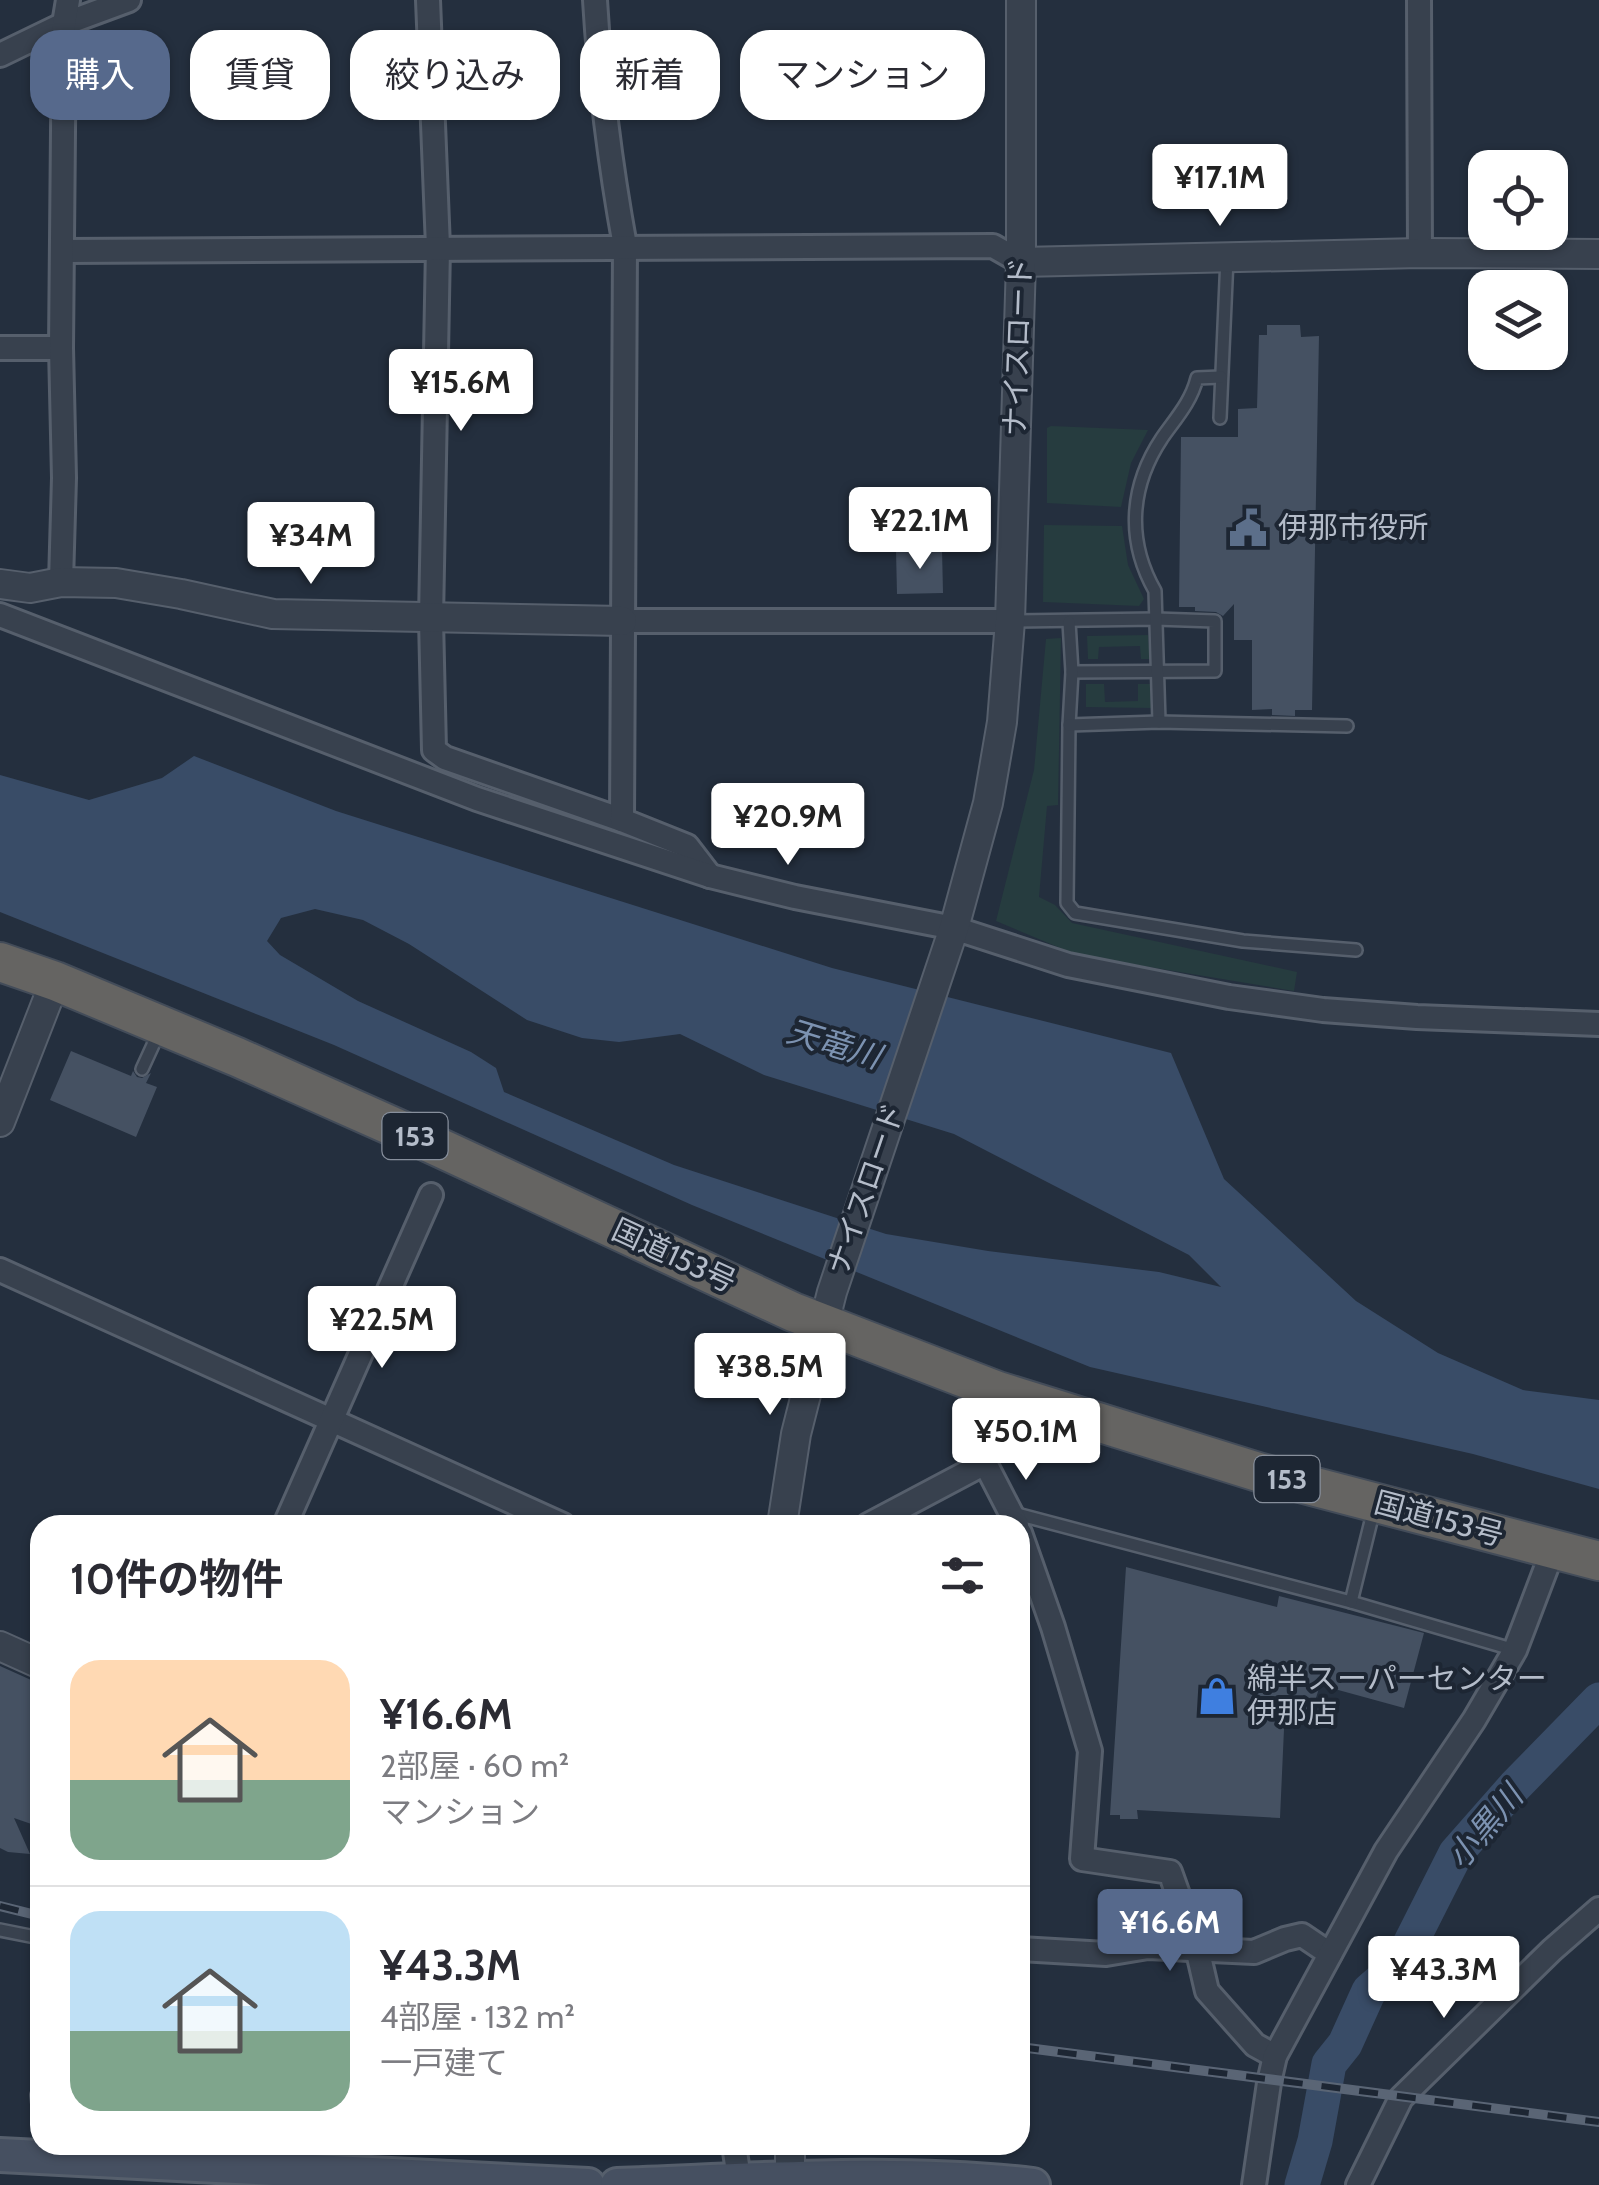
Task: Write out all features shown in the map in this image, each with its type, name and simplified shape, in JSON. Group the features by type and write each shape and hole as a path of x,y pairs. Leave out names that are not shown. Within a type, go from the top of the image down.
{"highway":[{"name":"国道153号","path":"0,962 161,1025 422,1138 792,1312 998,1391 1258,1472 1577,1556"}],"main road":[{"path":"0,2155 30,2152"},
{"path":"107,2155 588,2185"},
{"path":"617,2185 892,2176 1033,2185"}],"street":[{"path":"61,582 64,24 68,0"},
{"path":"0,55 64,24 129,0"},
{"path":"428,0 438,247 431,619 434,750 445,758 687,846 710,876"},
{"path":"595,0 600,82 624,246 622,820"},
{"name":"ナイスロード","path":"783,1515 799,1417 835,1280 952,935 991,787 1002,722 1010,621 1021,262 1020,0"},
{"path":"1418,0 1420,253"},
{"path":"64,250 993,246 1021,262 1420,253 1599,254"},
{"path":"0,348 61,348"},
{"path":"0,584 30,588 61,582 116,583 273,614 622,621 1010,621"},
{"path":"0,615 477,799 710,876 1068,966 1229,998 1417,1017 1599,1024"},
{"path":"0,1122 55,981"},
{"path":"289,1515 430,1195"},
{"path":"0,1270 541,1515"},
{"path":"998,1391 988,1425 985,1463 1012,1515"},
{"path":"887,1515 985,1463"},
{"path":"1254,2185 1271,2072 1330,1954 1386,1851 1577,1556"},
{"path":"1030,1561 1090,1750 1082,1859 1170,1872 1208,1991 1256,2045 1271,2072"},
{"path":"0,1646 30,1660"},
{"path":"1358,2185 1402,2098 1599,1909"},
{"path":"1030,1949 1106,1954 1148,1946 1254,1952 1302,1935 1330,1954"},
{"path":"736,2155 740,2183"},
{"path":"790,2155 790,2182"}],"lane":[{"path":"1220,418 1227,258"},
{"path":"1159,722 1155,591 1146,576 1136,540 1138,489 1149,459 1192,396 1196,378 1221,377"},
{"path":"1010,621 1215,621 1215,671 1072,672"},
{"path":"1069,622 1072,672 1067,903 1075,913 1243,941 1356,950"},
{"path":"1068,725 1159,722 1348,726"},
{"path":"142,1069 161,1025"},
{"path":"1351,1602 1376,1503"},
{"path":"1030,1527 1351,1602 1516,1650"},
{"path":"0,1930 30,1936"}],"green space":[{"path":"1047,428 1148,430 1131,463 1121,507 1047,503"},
{"path":"1044,525 1122,526 1128,565 1144,599 1139,606 1043,602"},
{"path":"1148,635 1150,659 1141,659 1140,646 1099,647 1098,659 1088,659 1087,636"},
{"path":"1061,638 1058,805 1047,806 1039,897 1055,905 1072,923 1297,972 1294,991 1077,955 996,921 1034,770 1046,639"},
{"path":"1086,684 1104,684 1105,702 1138,701 1138,684 1151,684 1152,708 1086,707"}],"water":[{"name":"天竜川","path":"194,756 336,811 832,968 1171,1053 1224,1179 1356,1301 1438,1353 1523,1390 1599,1400 1599,1489 1473,1454 1090,1367 692,1205 334,1045 0,912 0,775 89,800 162,778","holes":["315,909 363,920 409,944 527,1020 582,1038 619,1042 680,1034 764,1075 954,1134 1189,1255 1221,1287 1159,1272 886,1234 674,1165 504,1092 496,1068 471,1052 358,1001 280,955 267,941 281,918"]}],"building":[{"name":"伊那市役所","path":"1267,325 1300,325 1301,337 1319,336 1312,710 1295,710 1295,716 1272,715 1272,709 1252,710 1252,640 1234,640 1234,604 1223,616 1195,611 1195,607 1179,607 1181,437 1238,437 1238,409 1257,408 1259,335 1267,335"},
{"path":"942,549 943,593 897,594 896,550"},
{"path":"71,1051 131,1076 133,1071 142,1078 151,1073 146,1083 157,1087 136,1137 50,1100"},
{"name":"綿半スーパーセンター 伊那店","path":"1126,1567 1277,1607 1279,1596 1424,1633 1404,1708 1320,1685 1311,1714 1285,1707 1280,1818 1137,1810 1138,1819 1110,1815"},
{"path":"0,1666 30,1680 30,1824 14,1818 30,1854 0,1848"}],"waterway":[{"name":"小黒川","path":"1302,2185 1315,2141 1329,2064 1345,2044 1369,1991 1400,1964 1456,1853 1599,1700"}],"railway":[{"path":"0,1906 30,1914"},
{"path":"1030,2048 1599,2122"}],"place":[{"name":"伊那市役所","path":"1248,528"},
{"name":"綿半スーパーセンター 伊那店","path":"1217,1696"}]}
